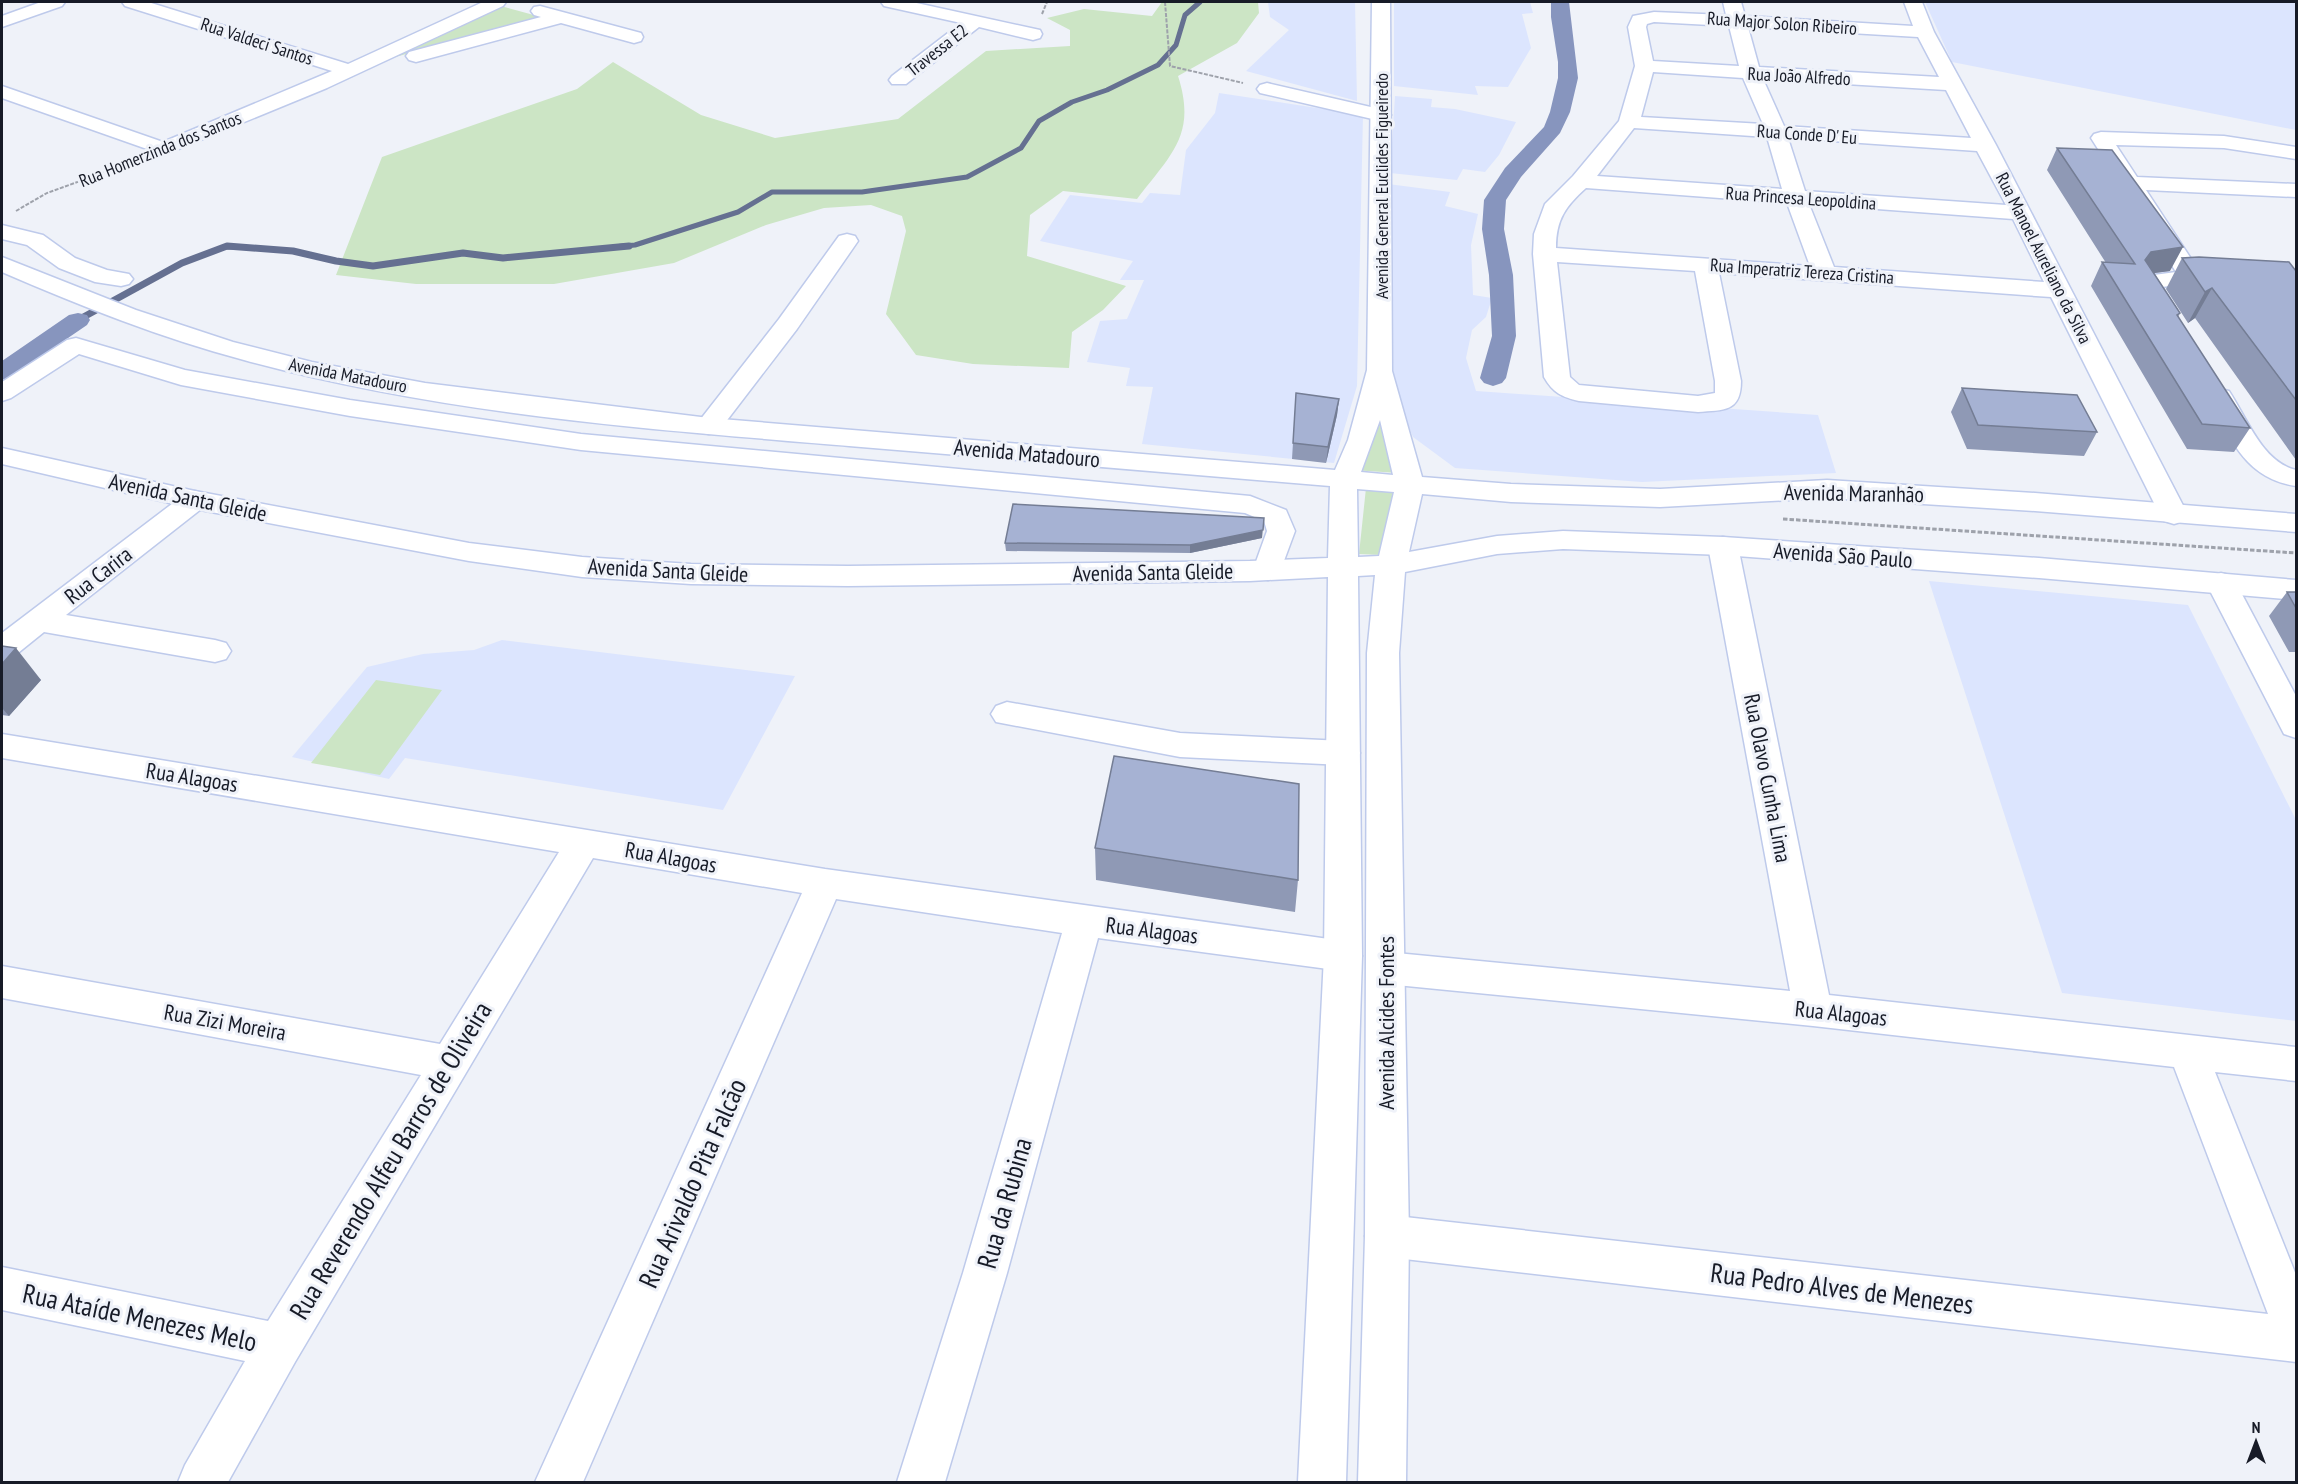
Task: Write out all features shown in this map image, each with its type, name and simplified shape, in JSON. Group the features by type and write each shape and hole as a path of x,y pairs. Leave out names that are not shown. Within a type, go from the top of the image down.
{"street":[{"path":"2,22 56,2"},
{"name":"Rua Valdeci Santos","path":"131,2 348,70"},
{"name":"Rua Homerzinda dos Santos","path":"164,149 320,84 497,2"},
{"path":"509,2 634,38"},
{"path":"891,2 1033,34"},
{"path":"947,14 962,2"},
{"name":"Avenida General Euclides Figueiredo","path":"1381,2 1380,370 1410,485"},
{"name":"Rua Manoel Aureliano da Silva","path":"1913,2 1925,32 1986,145 2174,515"},
{"path":"1735,11 1751,73 1776,132 1796,198 1825,273"},
{"name":"Rua Major Solon Ribeiro","path":"1646,66 1637,27 1639,20 1735,11 1925,32"},
{"name":"Rua Homerzinda dos Santos","path":"320,84 561,17"},
{"name":"Travessa E2","path":"899,80 976,21"},
{"path":"1646,66 1629,122 1581,181 1556,204 1545,234 1557,377 1563,387 1568,391 1598,396 1698,404 1723,401 1729,394 1705,264"},
{"name":"Rua João Alfredo","path":"1646,66 1952,84"},
{"path":"1267,88 1381,115"},
{"path":"2,92 164,149"},
{"name":"Rua Conde D' Eu","path":"1629,122 1986,145"},
{"path":"2179,332 2147,282 2203,278 2130,183 2101,138 2224,142 2296,153"},
{"name":"Rua Princesa Leopoldina","path":"1581,181 2021,213"},
{"path":"2130,183 2296,191"},
{"path":"5,223 35,240 67,263 103,277 122,279"},
{"path":"709,426 793,317 847,241"},
{"name":"Rua Imperatriz Tereza Cristina","path":"1545,254 2060,290"},
{"name":"Avenida Matadouro","path":"2,264 131,318 259,357 374,382 504,402 709,426 1410,485"},
{"path":"2,393 76,345 181,377 350,408 581,442 1250,505 1276,516 1281,531 1268,570"},
{"name":"Avenida General Euclides Figueiredo","path":"1344,480 1361,440 1380,370"},
{"path":"2211,382 2262,462 2286,478 2296,478"},
{"name":"Avenida Santa Gleide","path":"2,456 195,500 469,552 582,567 692,574 848,576 1268,570 1391,564"},
{"name":"Avenida Alcides Fontes","path":"1322,1482 1343,956 1344,480"},
{"name":"Avenida Maranhão","path":"1410,485 1522,493 1660,498 1827,489 2013,500 2174,515 2296,523"},
{"name":"Avenida Alcides Fontes","path":"1382,1482 1387,1236 1383,653 1391,564 1410,485"},
{"name":"Rua Carira","path":"2,650 195,500"},
{"name":"Avenida São Paulo","path":"1391,564 1526,542 1563,540 1723,546 2296,590"},
{"name":"Rua Olavo Cunha Lima","path":"1723,546 1813,1010"},
{"path":"2221,583 2296,726"},
{"path":"39,621 215,651"},
{"path":"1007,714 1180,745 1343,753"},
{"name":"Rua Alagoas","path":"2,746 825,883 1343,956"},
{"name":"Rua Reverendo Alfeu Barros de Oliveira","path":"202,1482 279,1346 448,1063 584,842"},
{"name":"Rua Arivaldo Pita Falcão","path":"559,1482 825,883"},
{"name":"Rua da Rubina","path":"921,1482 985,1273 1084,921"},
{"name":"Rua Alagoas","path":"1386,968 1813,1010 2296,1064"},
{"name":"Rua Zizi Moreira","path":"2,981 448,1063"},
{"path":"2188,1053 2296,1330"},
{"name":"Rua Pedro Alves de Menezes","path":"1387,1236 2296,1340"},
{"name":"Rua Ataíde Menezes Melo","path":"2,1288 279,1346"}],"path":[{"path":"1165,2 1170,66 1267,88"},
{"name":"Rua Homerzinda dos Santos","path":"5,223 47,193 108,172 164,149"}],"shaded area":[{"path":"1268,2 1355,2 1357,101 1246,71 1289,30 1270,17"},
{"path":"1394,2 1530,2 1533,13 1522,14 1531,48 1508,87 1475,86 1478,95 1394,86"},
{"path":"1925,2 2296,2 2296,130 1952,62"},
{"path":"1219,93 1363,115 1357,386 1334,463 1142,444 1153,387 1126,386 1130,368 1087,362 1100,321 1127,319 1144,280 1120,280 1133,261 1040,241 1070,195 1142,203 1150,193 1180,195 1186,150 1215,113"},
{"path":"1395,96 1432,99 1431,107 1455,109 1516,122 1499,155 1485,172 1463,169 1457,180 1390,173"},
{"path":"1388,184 1450,192 1445,206 1478,214 1471,245 1473,295 1492,298 1486,317 1472,330 1466,358 1476,391 1818,415 1836,473 1642,482 1455,468 1413,437 1386,371"},
{"path":"1929,581 2188,605 2296,820 2296,1021 2062,993"},
{"path":"502,640 795,676 723,810 405,758 389,779 292,757 367,667 423,654 474,650"}],"green space":[{"path":"1162,2 1258,2 1259,13 1237,43 1178,76 1183,96 1182,129 1170,156 1137,199 1063,191 1030,215 1027,256 1126,286 1103,310 1072,332 1069,368 973,364 916,355 886,314 906,231 902,216 871,205 824,208 766,225 674,263 554,284 416,284 336,275 382,157 577,89 613,62 701,115 775,138 898,119 986,51 1070,46 1070,30 1047,18 1084,9 1152,16"},
{"path":"497,5 541,17 388,59"},
{"path":"1382,395 1398,473 1353,470"},
{"path":"1366,488 1396,490 1381,555 1359,554"},
{"path":"376,680 442,690 380,775 311,763"}],"building":[{"path":"2057,148 2112,150 2183,247 2151,252 2145,260 2180,313 2177,315 2250,428 2202,424 2102,262 2135,264"},
{"path":"2182,258 2289,262 2296,271 2296,400 2212,288 2205,292"},
{"path":"1962,388 2077,395 2097,432 1978,425"},
{"path":"1296,393 1339,399 1328,447 1293,443"},
{"path":"1013,504 1264,518 1263,530 1190,545 1005,543"},
{"path":"2287,592 2296,592 2296,608"},
{"path":"2,646 16,648 2,664"},
{"path":"1114,756 1299,784 1298,880 1095,848"}],"waterway":[{"path":"613,247 635,245 738,212 772,192 862,192 967,177 1021,148 1039,121 1072,102 1107,90 1158,65 1176,45 1185,15 1200,2"},
{"path":"1493,378 1504,336 1501,275 1493,229 1495,200 1513,173 1553,129 1560,112 1568,78 1560,2"},
{"path":"240,247 293,251 336,261 373,266 463,253 503,258 629,246"},
{"path":"78,320 182,263 224,247"},
{"path":"224,247 240,247"},
{"path":"224,247 240,247"},
{"path":"2,372 78,320"}]}
